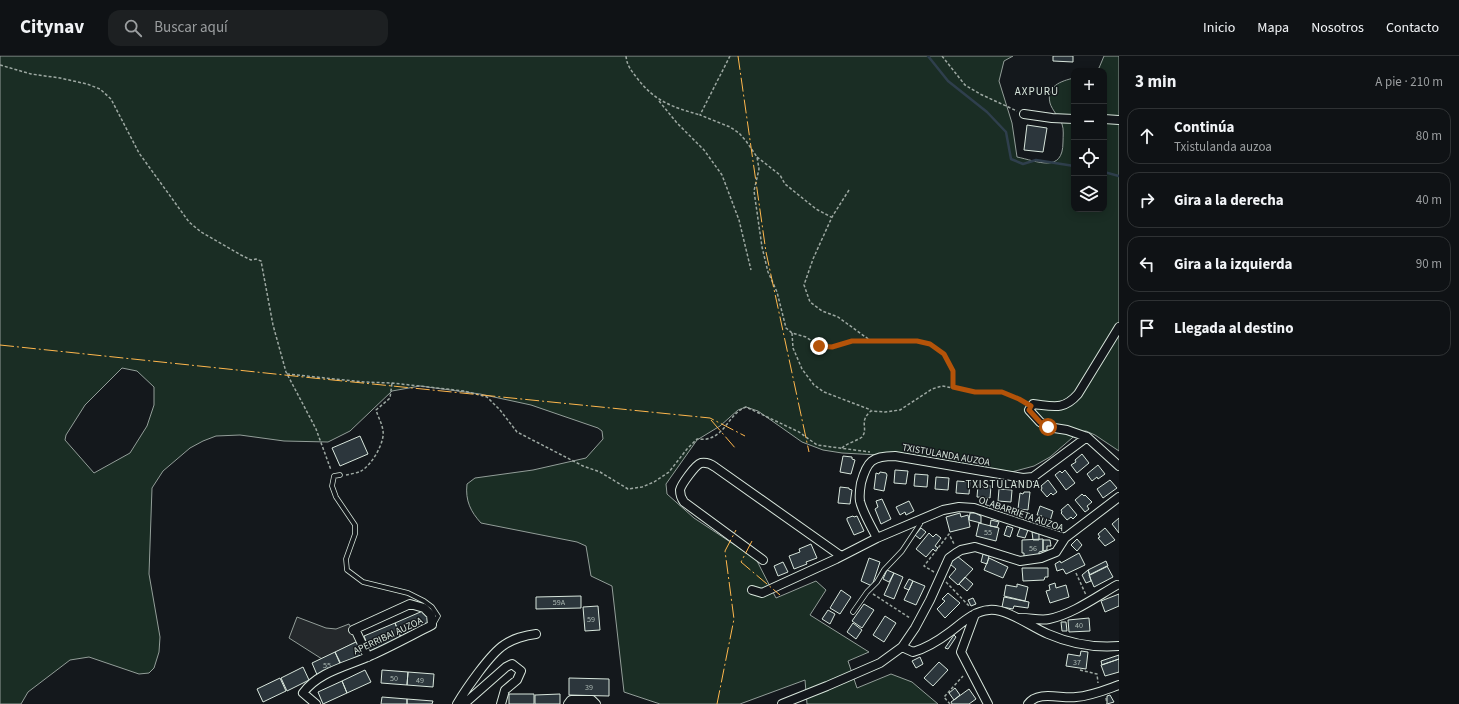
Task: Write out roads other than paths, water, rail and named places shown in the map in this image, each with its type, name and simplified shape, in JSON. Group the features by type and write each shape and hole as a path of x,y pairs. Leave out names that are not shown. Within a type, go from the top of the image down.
{"street":[{"path":"1024,114 1052,118 1071,118"},
{"path":"1107,119 1119,120"},
{"path":"1119,327 1078,394 1070,403 1059,406 1032,404 1029,410 1040,422 1048,427 1067,430 1087,436 1119,466"},
{"name":"TXISTULANDA AUZOA","path":"877,538 860,502 860,491 865,468 873,460 882,456 895,456 1023,478 1033,477 1087,436"},
{"path":"763,560 684,502 681,498 680,488 697,465 701,463 708,463 715,467 841,556"},
{"path":"1065,538 1119,497"},
{"name":"OLABARRIETA AUZOA","path":"782,704 880,663 902,646 915,628 930,600 949,558 961,550 975,547 1020,561 1040,558 1056,552 1065,538 974,508 959,507 943,510 920,520"},
{"path":"752,590 762,594 877,538 920,520"},
{"path":"1017,618 1048,619 1061,615 1116,585"},
{"name":"APERRIBAI AUZOA","path":"316,704 304,693 310,684 330,672 368,657 432,626 431,615 424,608 410,604 354,630 368,657"},
{"path":"902,646 913,652 927,648 949,632 973,611 990,610 1003,612 1047,634 1072,643 1104,647 1119,646"},
{"path":"973,611 962,652 988,704"},
{"path":"457,704 498,649 504,644 522,637 533,635"},
{"path":"464,704 506,667 512,664 520,671 517,680 504,690 501,704"},
{"path":"1028,704 1031,699 1042,696 1076,698 1098,693 1119,685"},
{"path":"568,704 571,700 592,700 596,704"}],"lane":[{"path":"340,475 334,476 332,486 336,497 355,524 355,534 346,560 347,570 363,582 408,593 424,601 432,607 438,616 432,626"},
{"path":"853,612 868,591 877,582 884,570 902,550 920,524 920,520"}],"waterway":[{"path":"928,56 948,81 987,112 1006,132 1011,159 1023,164 1036,160 1071,166"},
{"path":"1107,173 1119,176"}],"district":[{"name":"AXPURU","path":"1037,91"},
{"name":"TXISTULANDA","path":"1003,484"}]}
